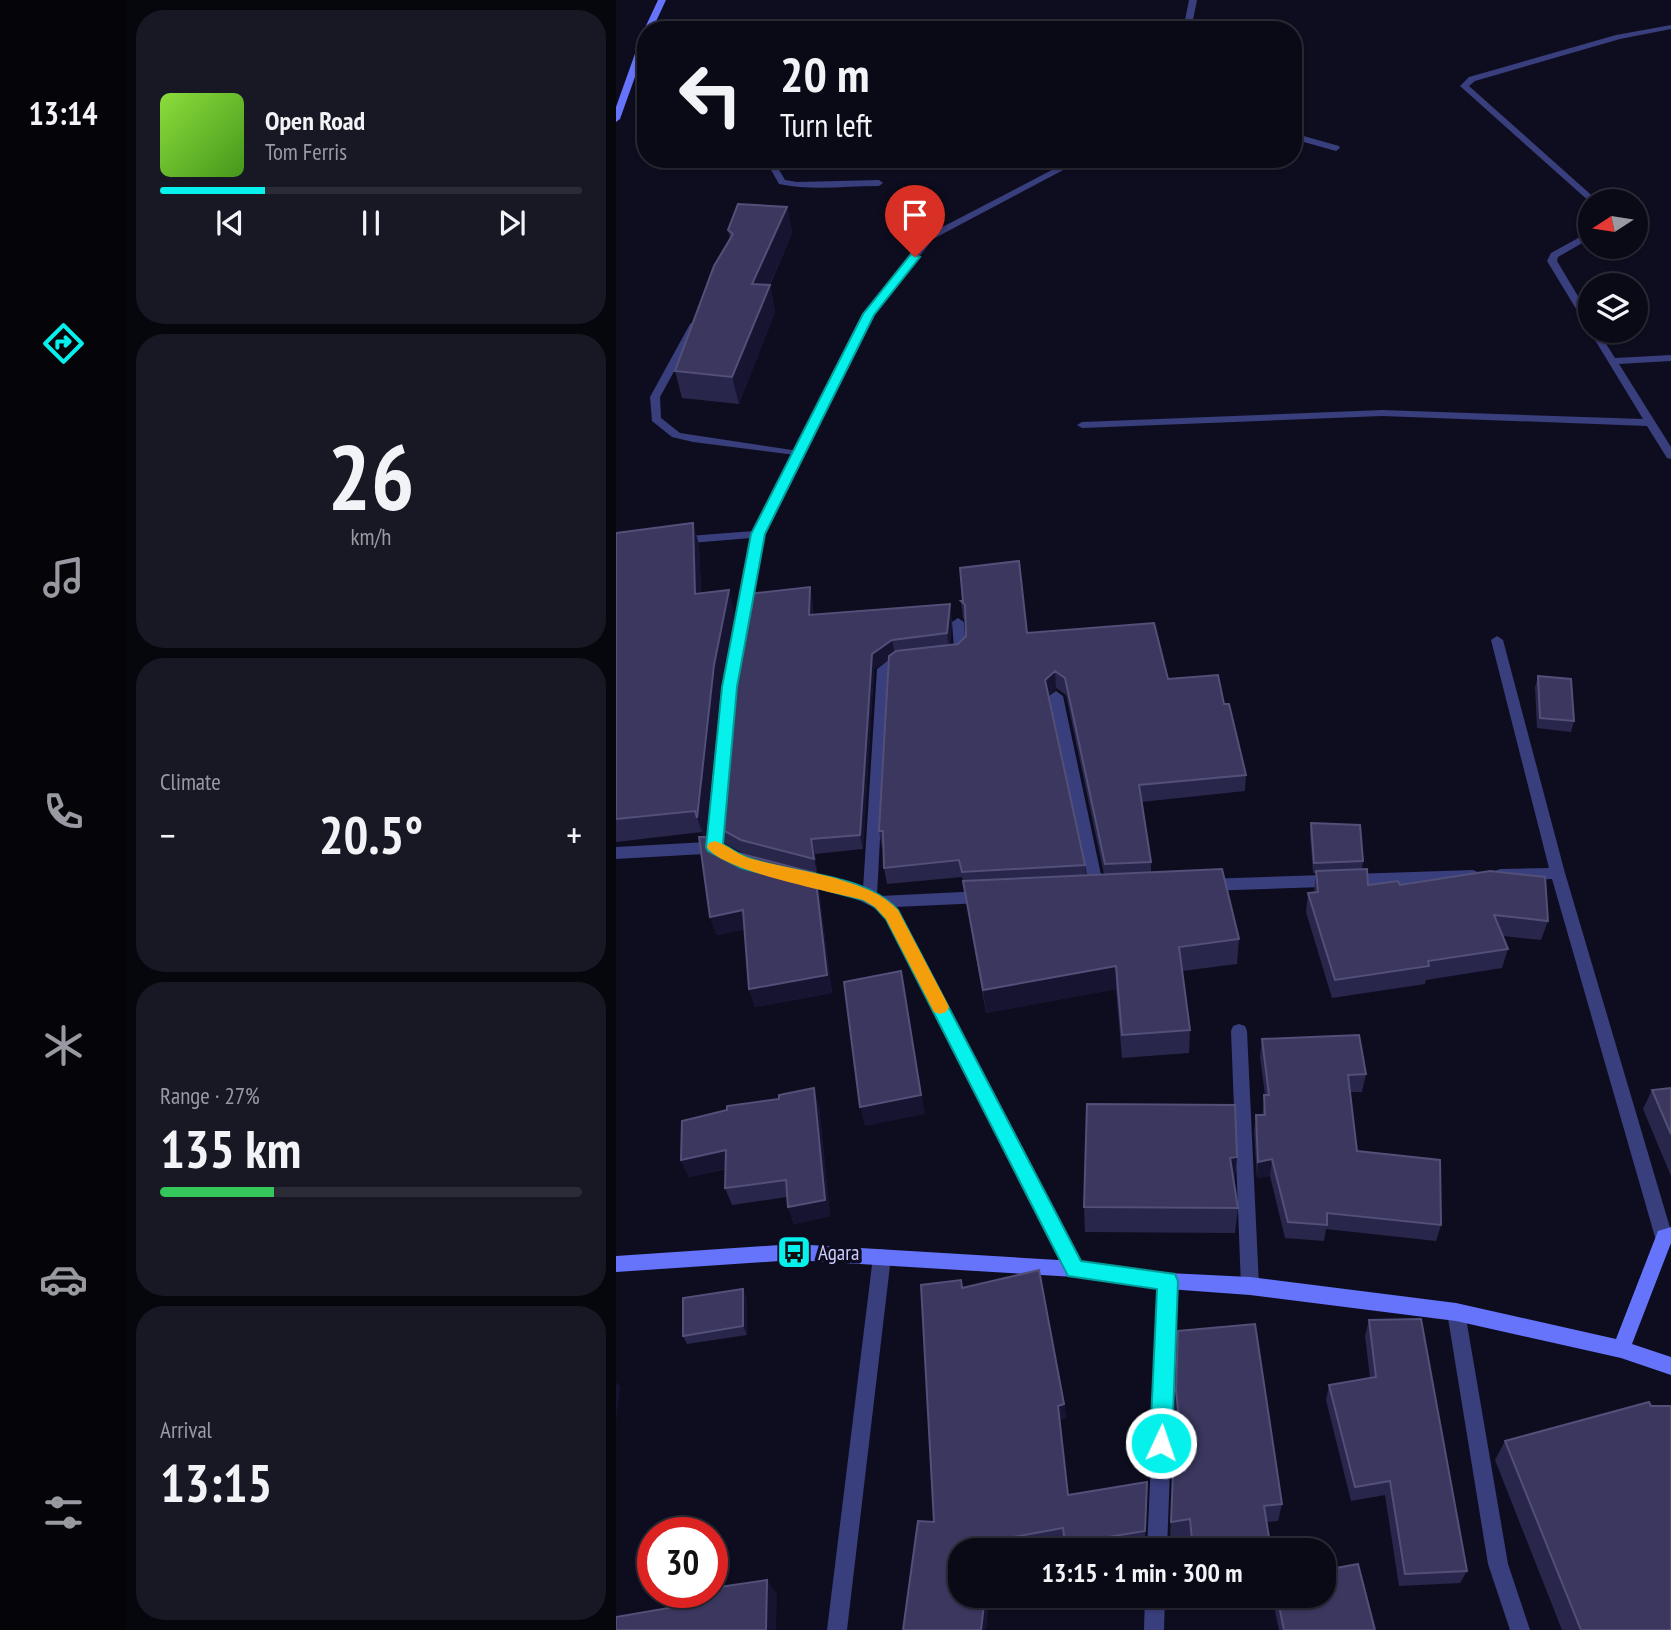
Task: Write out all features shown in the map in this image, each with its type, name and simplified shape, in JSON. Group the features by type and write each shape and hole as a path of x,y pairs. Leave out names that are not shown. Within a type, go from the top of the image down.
{"main road":[{"path":"652,21 662,0"},
{"path":"616,119 637,64"},
{"path":"1621,1349 1667,1236"},
{"path":"616,1264 794,1252 1075,1269 1168,1281 1250,1286 1456,1312 1621,1349 1671,1366"}],"street":[{"path":"1189,21 1193,0"},
{"path":"1580,189 1468,92 1464,86 1466,82 1607,40 1671,27"},
{"path":"1302,139 1336,148"},
{"path":"774,168 782,182 797,185 879,183"},
{"path":"714,847 729,687 758,534 869,314 930,237 1063,168"},
{"path":"1578,241 1554,255 1552,261 1578,305"},
{"path":"699,316 654,397 656,419 676,435 799,454"},
{"path":"1601,343 1667,444 1671,456"},
{"path":"1612,361 1671,358"},
{"path":"1082,425 1382,413 1651,423"},
{"path":"668,541 758,534"},
{"path":"939,657 951,656 960,651 958,622"},
{"path":"1497,640 1558,873 1667,1236"},
{"path":"917,659 895,662 883,669 875,899 892,915 1075,1269"},
{"path":"1056,696 1098,889"},
{"path":"616,853 714,847 733,859"},
{"path":"783,873 875,899 1000,896"},
{"path":"1195,885 1558,873"},
{"path":"1239,1031 1250,1286"},
{"path":"837,1630 882,1257"},
{"path":"1157,1538 1168,1281"},
{"path":"1456,1312 1499,1564 1520,1630"},
{"path":"1154,1630 1155,1608"}],"building":[{"path":"738,204 787,207 752,284 770,285 732,377 675,371 714,266 733,234 728,230"},
{"path":"693,523 695,594 729,590 714,665 697,818 695,811 616,819 616,533"},
{"path":"1019,561 1027,633 1154,623 1168,679 1218,675 1224,704 1229,704 1246,775 1139,785 1151,862 1105,864 1065,678 1055,671 1045,680 1085,865 962,872 959,860 884,868 883,831 879,831 889,656 896,651 958,644 966,636 960,568"},
{"path":"810,587 809,615 950,604 947,633 892,640 872,654 860,835 811,839 814,859 741,840 719,828 733,672 748,594"},
{"path":"1538,676 1571,679 1574,721 1540,718"},
{"path":"1311,823 1360,825 1363,861 1314,863"},
{"path":"699,837 705,837 734,852 815,873 827,975 749,989 743,910 710,917"},
{"path":"1222,869 1239,939 1179,947 1190,1030 1122,1035 1116,966 983,990 963,881"},
{"path":"1367,869 1368,885 1398,881 1400,885 1490,871 1545,877 1548,921 1494,915 1508,949 1428,961 1429,966 1335,980 1308,893 1318,892 1316,871"},
{"path":"901,971 921,1095 860,1107 844,982"},
{"path":"1359,1035 1366,1074 1348,1075 1357,1151 1440,1160 1441,1225 1327,1213 1327,1225 1288,1222 1272,1159 1258,1162 1256,1115 1265,1115 1264,1095 1269,1095 1262,1039"},
{"path":"814,1088 825,1200 788,1207 786,1180 725,1188 726,1150 681,1160 682,1121 727,1110 727,1106 779,1099 779,1095"},
{"path":"1671,1088 1671,1134 1652,1090"},
{"path":"1087,1104 1235,1105 1237,1157 1230,1158 1238,1208 1084,1207"},
{"path":"1039,1270 1064,1404 1058,1406 1068,1495 1147,1482 1145,1531 1102,1538 1064,1538 1063,1528 1008,1538 948,1538 948,1608 984,1608 981,1630 903,1630 918,1521 934,1522 921,1285 961,1280 962,1288"},
{"path":"743,1289 743,1326 683,1336 683,1298"},
{"path":"1421,1319 1467,1571 1405,1574 1390,1481 1355,1487 1329,1385 1376,1377 1369,1320"},
{"path":"1255,1324 1282,1504 1264,1506 1269,1538 1192,1538 1190,1519 1171,1522 1173,1473 1185,1471 1176,1391 1178,1331"},
{"path":"1649,1402 1651,1406 1671,1406 1671,1630 1581,1630 1505,1441"},
{"path":"1358,1564 1375,1630 1284,1630 1279,1608 1336,1608 1336,1568"},
{"path":"767,1580 766,1630 616,1630 616,1617 669,1608 728,1608 728,1586"}],"slow traffic":[{"path":"715,847 741,862 868,895 881,902 892,915 940,1007"}],"place":[{"name":"Agara","path":"794,1252"}],"route":[{"path":"915,257 869,314 758,534 729,687 714,847 741,862 868,895 881,902 892,915 1075,1269 1168,1281 1161,1443"}]}
